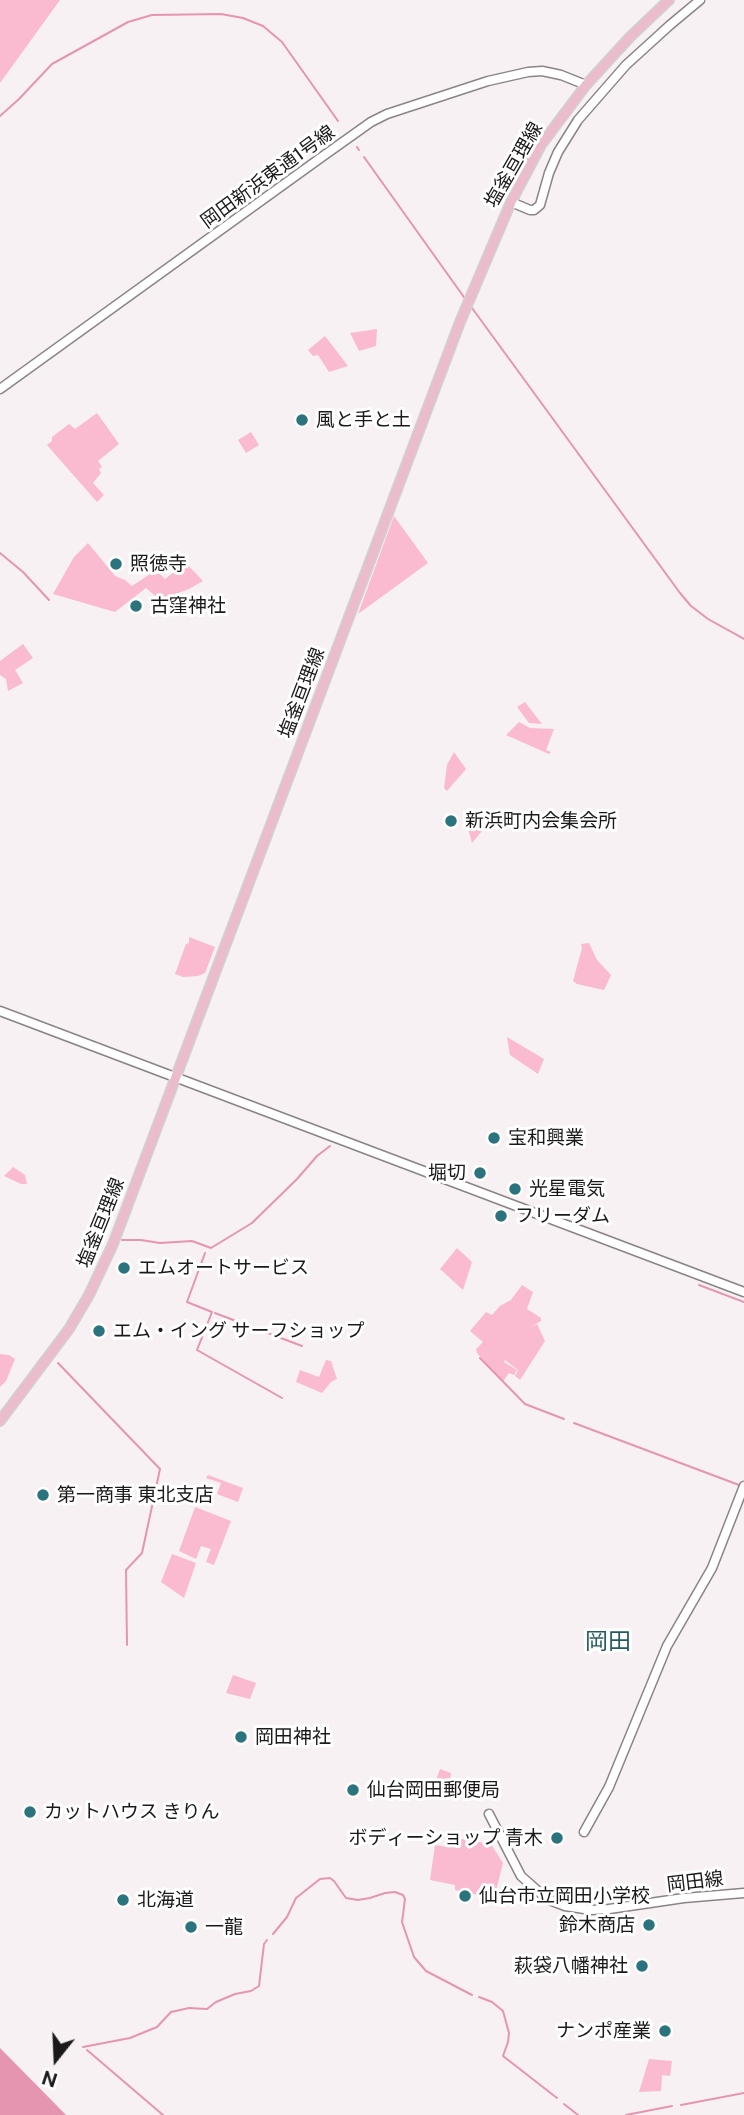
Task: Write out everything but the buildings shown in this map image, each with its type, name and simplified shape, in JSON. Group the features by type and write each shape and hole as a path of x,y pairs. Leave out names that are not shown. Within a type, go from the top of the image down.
{"main road":[{"name":"塩釜亘理線","path":"0,1421 64,1337 89,1295 113,1244 466,308 510,202 541,145 586,85 630,37 670,0"}],"street":[{"path":"510,202 530,210 538,208 558,152 578,120 626,65 701,0"},
{"name":"岡田新浜東通1号線","path":"0,389 371,122 387,114 488,81 528,72 542,71 561,75 586,85"},
{"path":"0,1011 744,1292"},
{"path":"584,1832 609,1787 667,1646 712,1568 744,1486"},
{"name":"岡田線","path":"489,1814 521,1876 547,1899 565,1906 591,1910 609,1909 744,1893"}],"shaded area":[{"path":"0,0 60,0 0,83"},
{"path":"377,329 376,346 359,351 350,333"},
{"path":"325,336 348,366 329,372 318,355 313,356 308,350"},
{"path":"97,413 119,444 98,461 102,467 99,469 101,473 93,483 104,495 97,502 47,445 52,441 52,437 69,424 75,429"},
{"path":"251,432 259,445 246,453 238,440"},
{"path":"394,516 428,563 358,614"},
{"path":"88,543 115,576 132,586 156,570 165,579 186,563 203,581 160,600 146,588 115,612 53,594 74,557"},
{"path":"23,644 33,658 15,670 23,683 8,691 6,679 0,675 0,661"},
{"path":"525,702 542,724 529,723 517,707"},
{"path":"519,722 530,728 554,729 546,750 551,752 549,754 506,735"},
{"path":"454,752 466,769 447,791 444,788 447,765"},
{"path":"464,814 486,826 472,843"},
{"path":"189,937 215,947 205,973 183,977 175,974 186,944 189,943"},
{"path":"589,943 597,960 611,975 604,990 573,981 581,944"},
{"path":"507,1037 544,1059 538,1074 510,1055"},
{"path":"13,1167 25,1175 27,1184 4,1176"},
{"path":"457,1248 472,1262 463,1290 440,1269"},
{"path":"522,1285 533,1292 527,1309 541,1318 541,1321 530,1327 537,1324 545,1341 520,1380 515,1376 518,1370 505,1360 504,1362 517,1370 514,1375 509,1373 501,1381 477,1353 476,1349 483,1342 470,1331 486,1312 492,1315 500,1306 511,1300"},
{"path":"0,1354 15,1359 6,1381 0,1387"},
{"path":"326,1360 331,1361 337,1379 322,1393 296,1382 300,1370 319,1377"},
{"path":"208,1475 243,1488 238,1502 217,1494 221,1483 206,1478"},
{"path":"195,1507 231,1521 214,1565 206,1562 211,1549 201,1546 196,1559 179,1551"},
{"path":"172,1554 196,1563 184,1598 161,1582"},
{"path":"233,1675 256,1683 250,1699 226,1693"},
{"path":"440,1769 451,1773 453,1790 435,1783"},
{"path":"456,1838 491,1844 503,1863 492,1898 455,1890 455,1885 430,1880 435,1845 448,1847"},
{"path":"0,2048 3,2051 66,2115 0,2115"},
{"path":"649,2059 672,2061 670,2076 662,2075 661,2091 639,2092"}],"waterway":[{"path":"0,116 52,64 128,22 152,15 221,14 243,18 263,26 282,42 338,121"},
{"path":"364,157 466,300"},
{"path":"472,308 680,593 708,619 744,639"},
{"path":"0,553 23,572 49,600"},
{"path":"122,1240 160,1243 192,1241 211,1248 252,1223 330,1146"},
{"path":"205,1253 187,1302 212,1312 197,1350 282,1398"},
{"path":"699,1285 744,1302"},
{"path":"215,1313 302,1346"},
{"path":"480,1358 525,1404 564,1419"},
{"path":"58,1363 160,1469 142,1553 126,1570 127,1645"},
{"path":"574,1423 739,1485"},
{"path":"273,1934 287,1917 296,1898 320,1879 330,1878 346,1898 358,1900 395,1892 403,1895 405,1899 402,1922 414,1957 426,1971 472,1995"},
{"path":"83,2047 130,2038 157,2027 171,2012 189,2008 207,2009 235,1994 251,1991 259,1986 264,1944 267,1940"},
{"path":"479,1997 492,2002 503,2011 509,2033 503,2056 557,2098"},
{"path":"87,2050 163,2115"},
{"path":"681,2105 744,2093"},
{"path":"564,2104 578,2115"},
{"path":"626,2115 672,2106"}],"place":[{"name":"風と手と土","path":"302,420"},
{"name":"照徳寺","path":"116,564"},
{"name":"古窪神社","path":"136,606"},
{"name":"新浜町内会集会所","path":"451,821"},
{"name":"宝和興業","path":"494,1138"},
{"name":"堀切","path":"480,1173"},
{"name":"光星電気","path":"515,1189"},
{"name":"フリーダム","path":"501,1216"},
{"name":"エムオートサービス","path":"124,1268"},
{"name":"エム・イング サーフショップ","path":"99,1331"},
{"name":"第一商事 東北支店","path":"43,1495"},
{"name":"岡田神社","path":"241,1737"},
{"name":"仙台岡田郵便局","path":"353,1790"},
{"name":"カットハウス きりん","path":"30,1812"},
{"name":"ボディーショップ 青木","path":"557,1838"},
{"name":"仙台市立岡田小学校","path":"465,1896"},
{"name":"北海道","path":"123,1900"},
{"name":"鈴木商店","path":"649,1925"},
{"name":"一龍","path":"191,1927"},
{"name":"萩袋八幡神社","path":"642,1966"},
{"name":"ナンポ産業","path":"665,2031"}],"district":[{"name":"岡田","path":"608,1642"}]}
